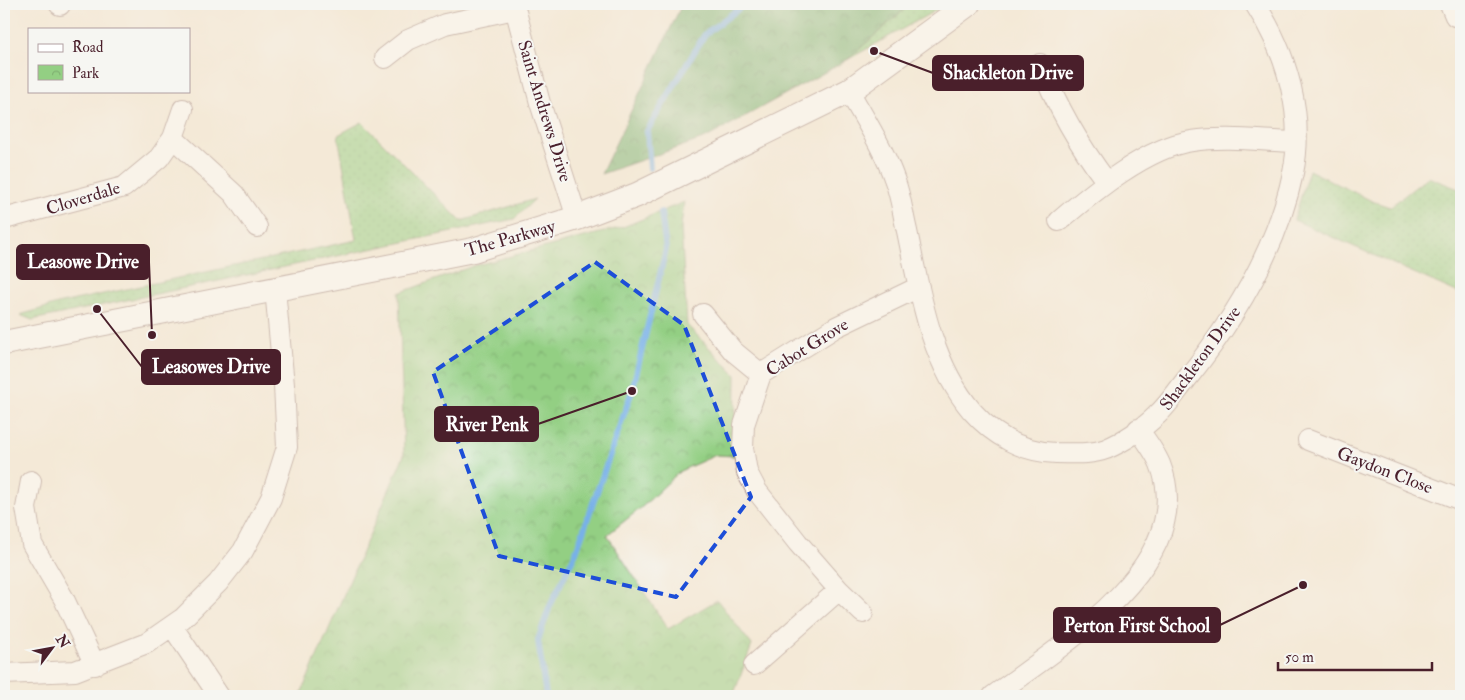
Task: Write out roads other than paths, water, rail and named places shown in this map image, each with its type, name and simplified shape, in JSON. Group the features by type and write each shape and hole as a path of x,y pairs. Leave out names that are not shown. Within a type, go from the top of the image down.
{"street":[{"name":"The Parkway","path":"4,343 473,250 577,218 637,195 849,91 968,4"},
{"name":"Shackleton Drive","path":"849,91 881,149 896,183 930,332 955,385 972,411 992,430 1012,443 1042,452 1086,454 1106,449 1157,416 1201,360 1250,287 1269,246 1294,172 1295,102 1288,72 1259,5"},
{"path":"385,58 408,40 445,24 514,6"},
{"name":"Saint Andrews Drive","path":"514,6 540,103 577,218"},
{"path":"1040,64 1056,102 1090,160 1106,181"},
{"name":"Cloverdale","path":"4,219 124,187 159,158 173,138 183,110"},
{"path":"173,138 234,194 257,227"},
{"path":"1058,221 1106,181 1159,152 1190,141 1233,139 1295,142"},
{"name":"Cabot Grove","path":"863,613 798,543 757,490 747,472 743,448 744,424 761,374 836,327 919,287"},
{"path":"4,674 75,671 95,665 147,643 172,626 218,583 243,551 271,498 287,447 284,385 274,289"},
{"path":"703,314 733,351 761,374"},
{"path":"993,696 1108,608 1139,575 1158,540 1166,510 1166,491 1160,465 1138,428"},
{"name":"Gaydon Close","path":"1308,440 1461,500"},
{"path":"31,480 26,508 32,544 64,599 95,665"},
{"path":"754,665 840,590"},
{"path":"172,626 219,696"}],"waterway":[{"path":"650,168 647,131 705,34 745,4"},
{"path":"546,696 538,640 550,606 576,552 632,391 666,249 661,212"}],"place":[{"name":"Shackleton Drive","path":"874,51"},
{"name":"Leasowes Drive","path":"97,309"},
{"name":"Leasowe Drive","path":"152,335"},
{"name":"River Penk","path":"632,391"},
{"name":"Perton First School","path":"1303,585"}]}
